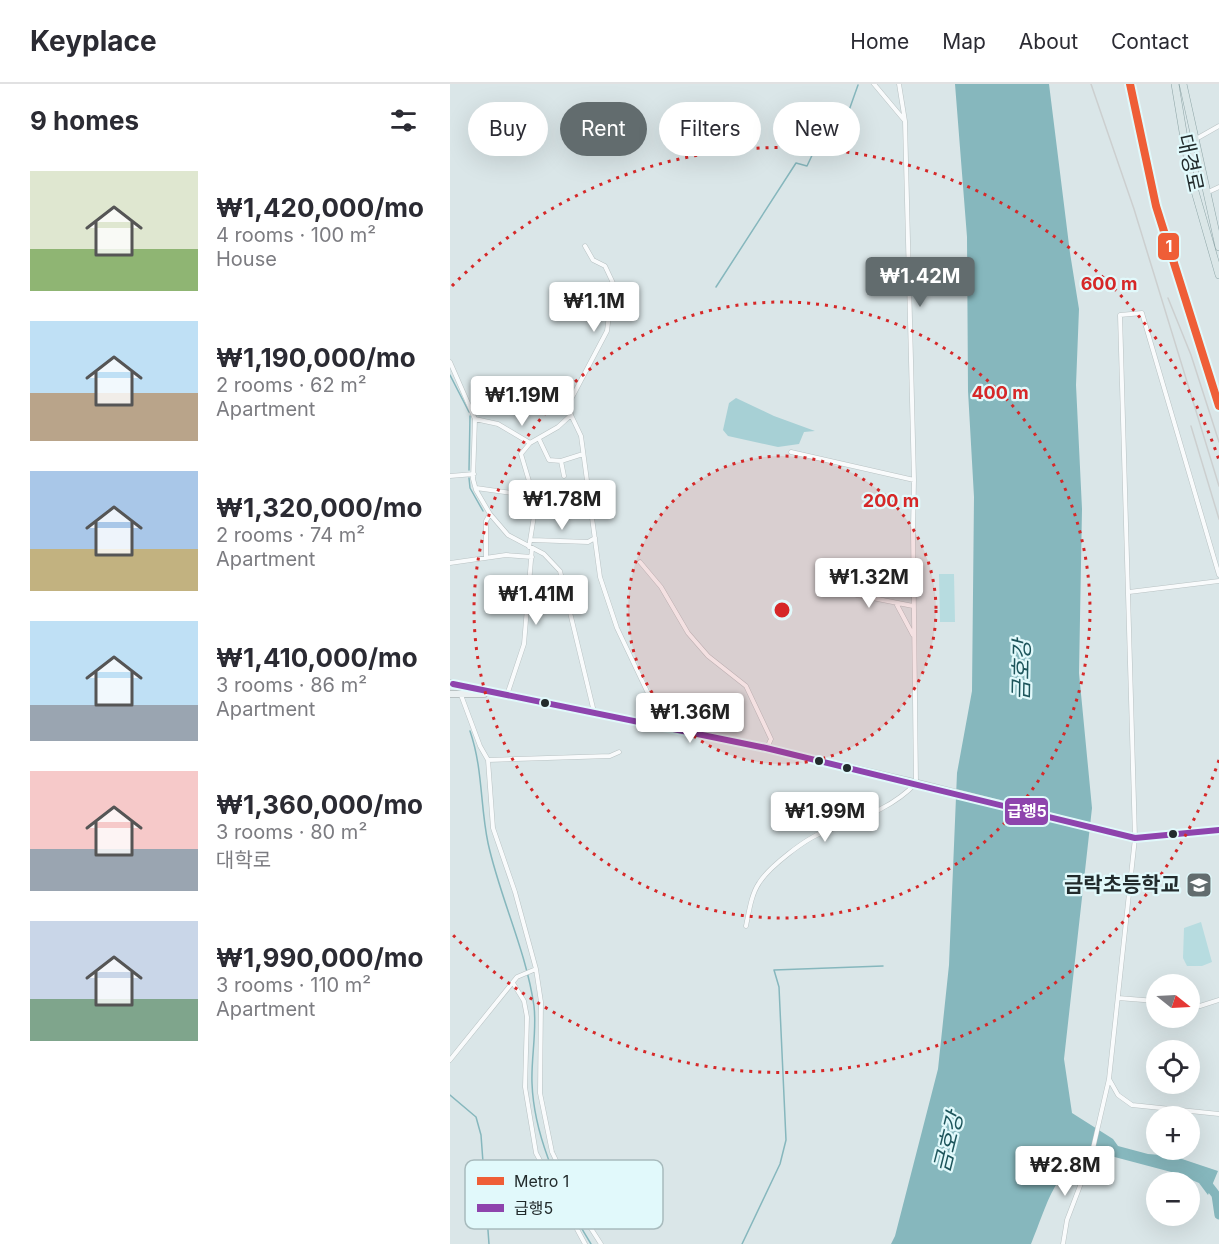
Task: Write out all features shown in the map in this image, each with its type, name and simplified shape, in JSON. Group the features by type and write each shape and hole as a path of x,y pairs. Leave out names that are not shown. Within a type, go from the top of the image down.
{"main road":[{"name":"대경로","path":"1175,84 1190,174 1219,275"},
{"name":"대경로","path":"1183,84 1205,194 1219,247"},
{"path":"451,684 766,748 931,786 1136,838 1219,830"},
{"path":"450,694 493,693"}],"street":[{"path":"874,84 905,121"},
{"path":"746,926 754,892 772,868 822,832 842,827 887,806 916,783 913,606 914,480 905,121 899,84"},
{"path":"1194,140 1219,126"},
{"path":"1205,194 1219,187"},
{"path":"585,246 592,260 605,266 613,283 607,331 569,403 571,416 581,436 603,587 617,628 655,708 656,725"},
{"path":"1063,1244 1067,1220 1091,1157 1109,1079 1136,838 1120,315 1142,313 1219,575"},
{"path":"450,362 475,419 476,488 490,514 508,535 544,554 560,571 594,712"},
{"path":"507,696 524,645 532,557 534,516 521,454 530,443 571,416"},
{"path":"475,419 498,424 530,443"},
{"path":"539,439 549,460 561,461 584,454"},
{"path":"791,452 914,480"},
{"path":"561,461 564,476"},
{"path":"450,476 474,474"},
{"path":"476,488 512,494 528,487 547,483"},
{"path":"534,516 555,511 558,519 592,512"},
{"path":"486,557 486,521 490,514"},
{"path":"532,540 588,543 595,538"},
{"path":"450,563 486,557 532,557"},
{"path":"640,562 661,587 708,656 746,686 771,739 766,748"},
{"path":"1129,592 1219,581"},
{"path":"827,589 913,606"},
{"path":"896,604 914,638"},
{"path":"461,695 480,746 488,760 493,828 515,892 536,969 541,1002 540,1093 552,1152 556,1160"},
{"path":"488,760 610,756 619,752"},
{"path":"450,1060 517,977 536,969"},
{"path":"513,983 524,1001 527,1017 525,1087 536,1154 539,1160"},
{"path":"1118,998 1146,1000"},
{"path":"1200,1006 1219,1000"},
{"path":"1109,1079 1118,1095 1132,1105 1219,1114"},
{"path":"577,1229 585,1244"},
{"path":"591,1229 601,1244"}],"shaded area":[{"path":"736,398 774,416 815,431 804,432 799,444 778,447 728,436 723,430 729,403"},
{"path":"939,574 954,574 955,622 940,622"},
{"path":"1201,922 1212,962 1202,966 1187,966 1183,958 1184,928"}],"water":[{"name":"금호강","path":"955,84 1049,84 1079,309 1076,385 1082,509 1079,673 1092,808 1064,1059 1072,1113 1113,1139 1118,1146 1146,1153 1146,1160 1185,1160 1218,1171 1208,1195 1200,1184 1200,1172 1171,1172 1107,1155 1098,1148 1071,1165 1062,1176 1048,1201 1031,1244 891,1244 938,1069 949,965 957,773 972,691 974,497 968,391 967,237"}],"waterway":[{"path":"716,287 796,163 807,166 831,115 834,112 847,116 858,85"},
{"path":"450,375 469,412"},
{"path":"469,470 470,416"},
{"path":"469,478 470,488 483,511"},
{"path":"470,731 477,759 488,843 525,965 534,1006 532,1083 538,1126 549,1160"},
{"path":"742,1244 780,1164 786,1140 779,987 774,970 883,966"},
{"path":"450,1095 476,1117 481,1135 483,1160"},
{"path":"1203,1178 1216,1195 1219,1215"},
{"path":"488,1229 489,1244"},
{"path":"582,1229 591,1244"}],"railway":[{"path":"1091,84 1134,209 1219,486"},
{"path":"1168,298 1191,355 1219,442"},
{"path":"1191,426 1219,519"}],"metro line":[{"name":"1","path":"1130,84 1156,206 1219,406"}],"transit line":[{"name":"급행5","path":"453,684 766,748 1135,838 1219,830"}],"place":[{"name":"금락초등학교","path":"1199,885"}]}
